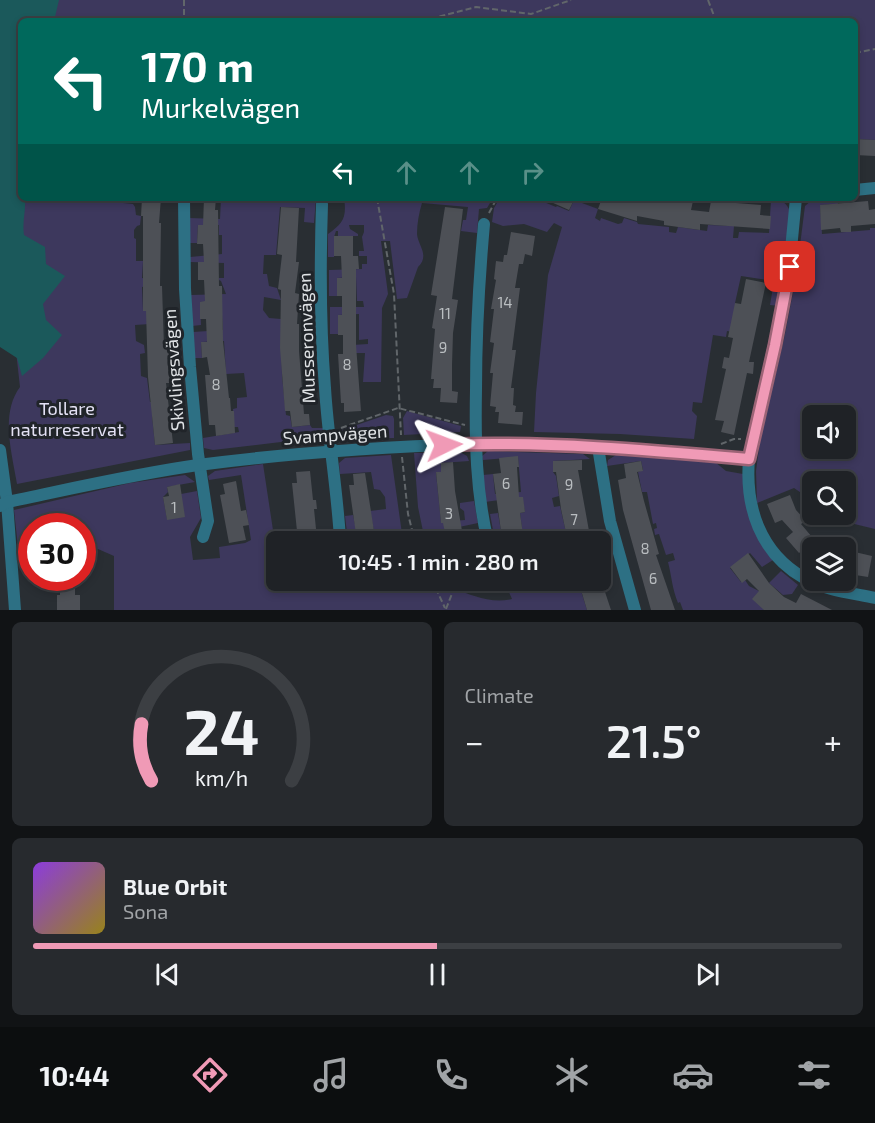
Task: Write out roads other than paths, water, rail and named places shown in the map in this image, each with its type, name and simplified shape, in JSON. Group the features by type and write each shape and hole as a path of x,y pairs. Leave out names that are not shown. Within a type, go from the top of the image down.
{"street":[{"path":"858,190 875,188"},
{"name":"Skivlingsvägen","path":"184,201 188,347 208,521 203,537"},
{"path":"796,201 788,280 749,459 748,488 753,517 767,545 805,579 875,598"},
{"name":"Musseronvägen","path":"322,204 321,322 330,450 339,531"},
{"path":"484,224 477,319 475,444 478,489 486,531"},
{"name":"Svampvägen","path":"4,504 132,476 200,465 330,450 475,444 598,447 749,459"},
{"path":"598,447 612,529 635,610"},
{"path":"0,450 15,610"}],"water":[{"path":"0,0 59,0 55,18 18,18 18,201 25,201 24,235 45,247 46,264 65,276 43,304 46,320 62,335 43,358 22,376 17,358 0,347"}],"park label":[{"name":"Tollare naturreservat","path":"67,418"}]}
